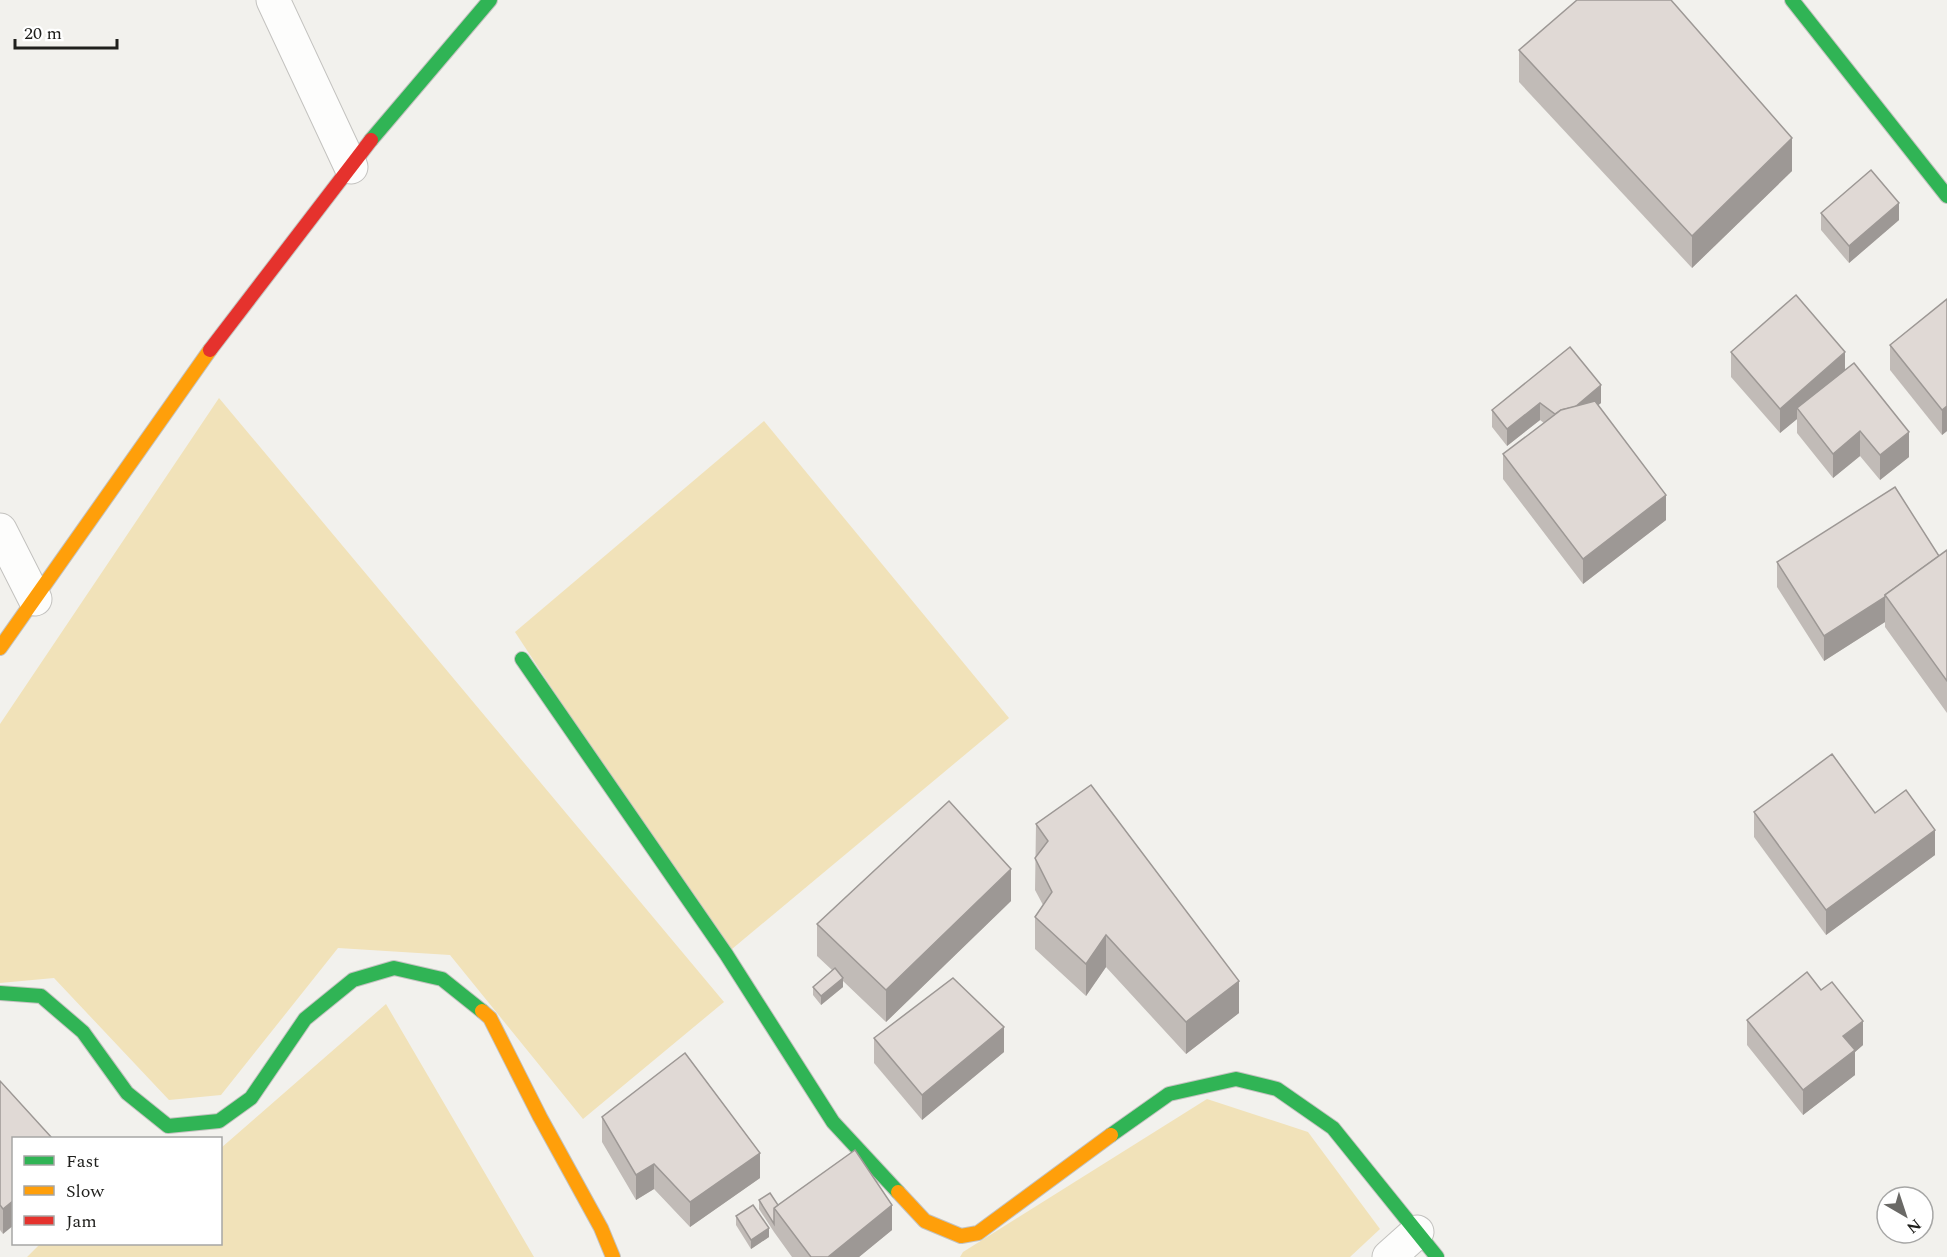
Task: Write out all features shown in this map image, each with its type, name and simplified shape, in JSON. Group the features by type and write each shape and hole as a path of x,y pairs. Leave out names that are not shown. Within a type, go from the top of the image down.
{"street":[{"path":"273,0 351,167"},
{"path":"0,648 201,361 351,167 490,0"},
{"path":"1792,0 1947,196"},
{"path":"0,530 35,598"},
{"path":"522,659 726,954 833,1122 925,1221 961,1236 978,1233 1169,1094 1236,1079 1278,1089 1333,1128 1437,1257"},
{"path":"0,993 41,996 83,1032 127,1094 168,1126 219,1121 251,1098 305,1019 353,980 394,968 442,979 490,1018 540,1117 601,1228 613,1257"},
{"path":"1389,1257 1417,1232"}],"shaded area":[{"path":"219,398 724,1002 583,1119 450,955 338,948 221,1095 169,1100 54,978 0,983 0,724"},
{"path":"764,421 1009,718 726,954 515,632"},
{"path":"386,1004 534,1257 27,1257 39,1245 222,1245 222,1147"},
{"path":"1207,1099 1308,1132 1380,1229 1350,1257 960,1257 963,1252"}],"building":[{"path":"1577,0 1671,0 1792,138 1692,236 1519,50"},
{"path":"1871,170 1899,203 1849,246 1821,213"},
{"path":"1796,295 1845,352 1780,409 1731,352"},
{"path":"1947,299 1947,406 1942,410 1890,345"},
{"path":"1570,347 1601,385 1575,407 1555,414 1540,403 1507,429 1492,410"},
{"path":"1854,363 1909,432 1880,455 1860,431 1833,454 1797,408"},
{"path":"1595,401 1666,495 1583,559 1503,454 1561,410"},
{"path":"1895,487 1939,556 1885,597 1824,636 1777,562"},
{"path":"1947,550 1947,681 1885,595"},
{"path":"1832,754 1875,813 1906,790 1935,830 1826,910 1754,812"},
{"path":"1091,785 1239,981 1186,1022 1106,935 1086,964 1035,917 1052,892 1035,858 1048,841 1036,824"},
{"path":"949,801 1011,869 886,990 817,924"},
{"path":"835,968 843,978 821,996 813,987"},
{"path":"1807,972 1821,990 1832,982 1863,1021 1843,1036 1855,1050 1803,1090 1747,1020"},
{"path":"953,978 1004,1027 922,1095 874,1038"},
{"path":"685,1053 760,1153 690,1202 654,1164 636,1175 602,1117"},
{"path":"0,1081 51,1137 12,1137 12,1202 3,1209 0,1205"},
{"path":"855,1150 892,1205 828,1257 811,1257 774,1208"},
{"path":"770,1193 778,1205 774,1208 774,1224 759,1200"},
{"path":"753,1205 769,1228 751,1240 736,1216"}],"traffic: fast":[{"path":"371,140 490,0"},
{"path":"1792,0 1947,196"},
{"path":"522,659 726,954 833,1122 898,1192"},
{"path":"0,993 41,996 83,1032 127,1093 168,1126 219,1121 251,1098 305,1019 353,980 394,968 442,979 482,1011"},
{"path":"1111,1135 1169,1094 1236,1079 1277,1089 1333,1128 1437,1257"}],"traffic: slow":[{"path":"0,648 210,350"},
{"path":"482,1011 490,1018 540,1117 601,1228 613,1257"},
{"path":"898,1192 925,1221 961,1236 978,1233 1111,1135"}],"traffic: jam":[{"path":"210,350 371,140"}]}
